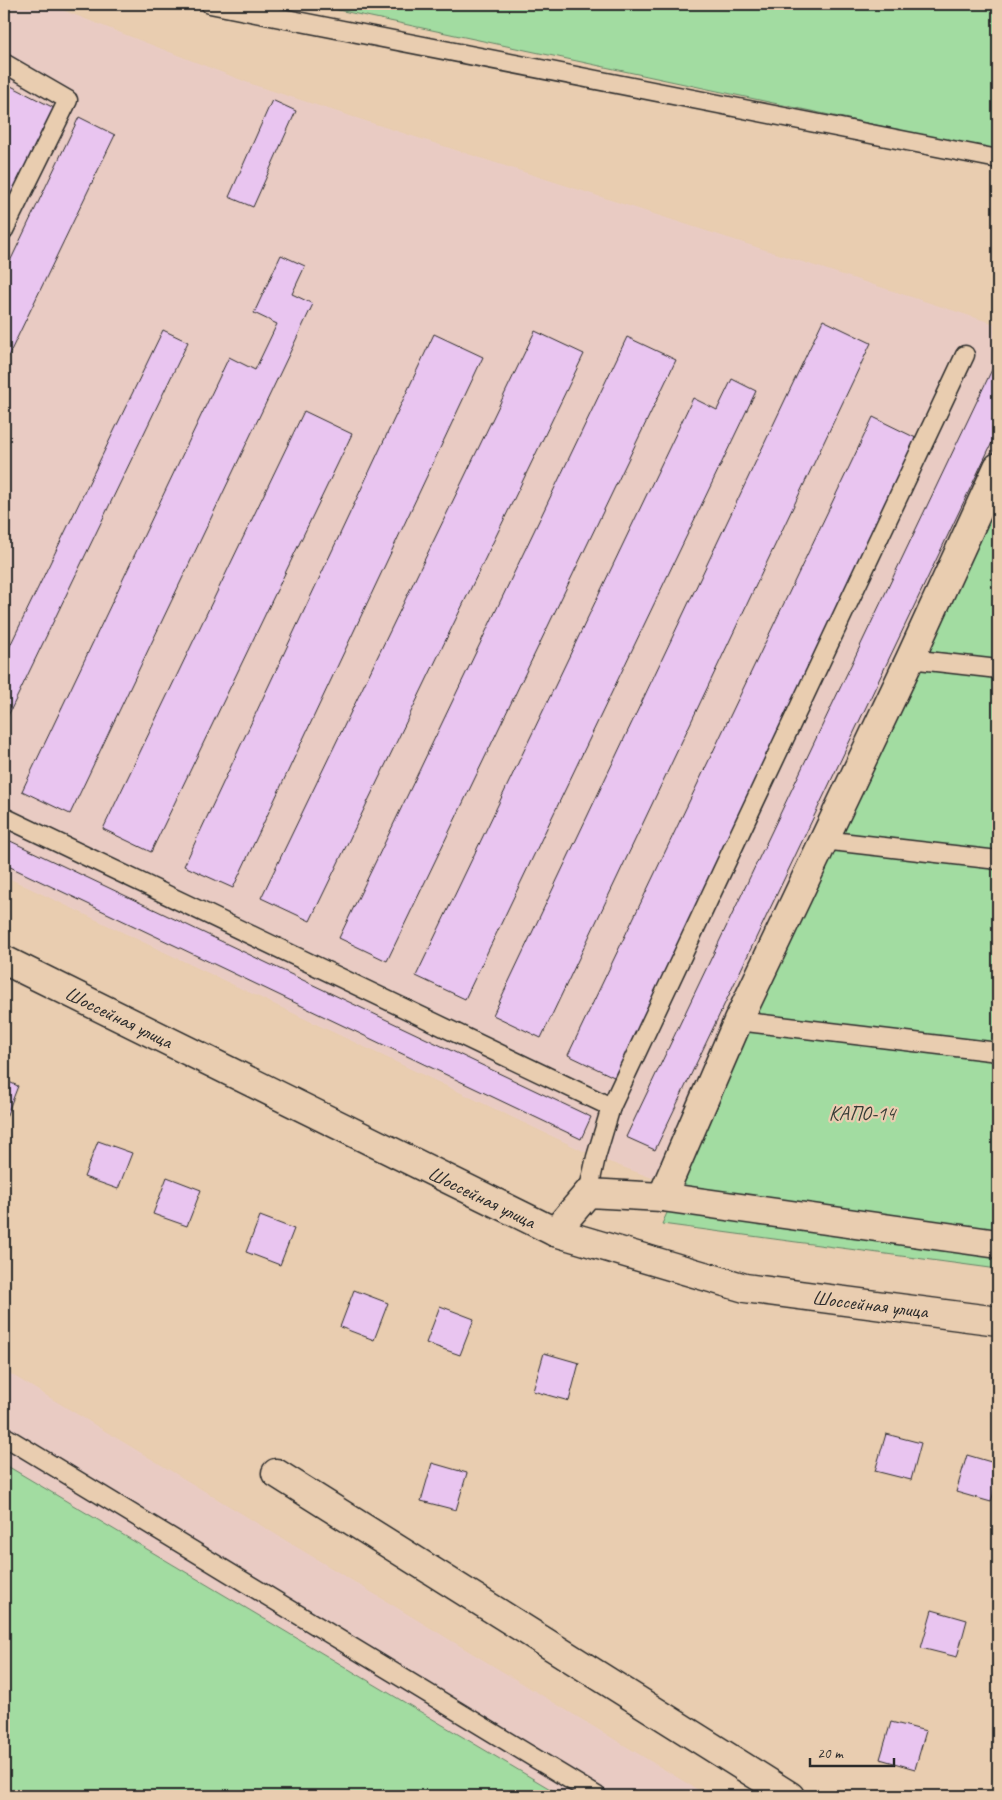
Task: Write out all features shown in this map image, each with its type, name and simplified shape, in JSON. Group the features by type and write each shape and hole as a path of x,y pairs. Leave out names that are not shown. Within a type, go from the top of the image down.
{"street":[{"path":"662,1197 738,1021 997,472"},
{"name":"Шоссейная улица","path":"4,960 555,1232 745,1288 998,1321"},
{"path":"555,1232 588,1193 662,1197 998,1244"},
{"path":"276,1473 790,1796"}],"lane":[{"path":"210,4 998,159"},
{"path":"4,63 68,100 4,230"},
{"path":"588,1193 611,1106 965,355"},
{"path":"910,659 998,668"},
{"path":"4,817 611,1106"},
{"path":"823,840 998,860"},
{"path":"738,1021 998,1052"},
{"path":"4,1436 597,1796"}],"shaded area":[{"path":"4,4 47,4 254,85 998,325 998,442 655,1179 596,1157 4,876"},
{"path":"4,1370 708,1796 4,1796"}],"green space":[{"path":"310,4 998,4 998,151"},
{"name":"КАПО-14","path":"998,484 998,1269 662,1224"},
{"path":"4,1464 562,1796 4,1796"}],"building":[{"path":"7,84 54,108 4,209 4,90"},
{"path":"272,100 296,111 253,207 229,197"},
{"path":"79,117 115,135 4,365 4,274"},
{"path":"281,255 305,266 292,294 313,304 70,814 22,791 229,357 255,370 277,324 254,313"},
{"path":"823,320 871,343 541,1038 493,1015"},
{"path":"163,330 188,342 4,724 4,658"},
{"path":"535,331 584,354 310,921 261,898"},
{"path":"434,334 483,357 233,888 184,866"},
{"path":"627,337 676,360 387,961 339,938"},
{"path":"998,357 998,430 655,1150 626,1137"},
{"path":"732,379 756,391 465,999 416,976 693,398 717,410"},
{"path":"304,411 352,434 151,852 103,829"},
{"path":"873,417 920,440 616,1078 568,1055"},
{"path":"4,838 591,1117 581,1139 4,864"},
{"path":"4,1080 18,1086 4,1122"},
{"path":"98,1141 132,1153 118,1189 84,1177"},
{"path":"167,1177 201,1190 187,1226 153,1214"},
{"path":"260,1216 294,1229 280,1265 246,1252"},
{"path":"354,1290 388,1303 374,1340 340,1327"},
{"path":"440,1306 474,1319 460,1355 426,1343"},
{"path":"544,1353 579,1363 569,1401 533,1391"},
{"path":"886,1434 921,1443 911,1480 875,1471"},
{"path":"967,1455 998,1464 998,1477 991,1502 956,1492"},
{"path":"432,1463 467,1473 456,1510 421,1501"},
{"path":"932,1610 967,1620 957,1657 921,1648"},
{"path":"891,1722 926,1731 915,1769 880,1759"}]}
